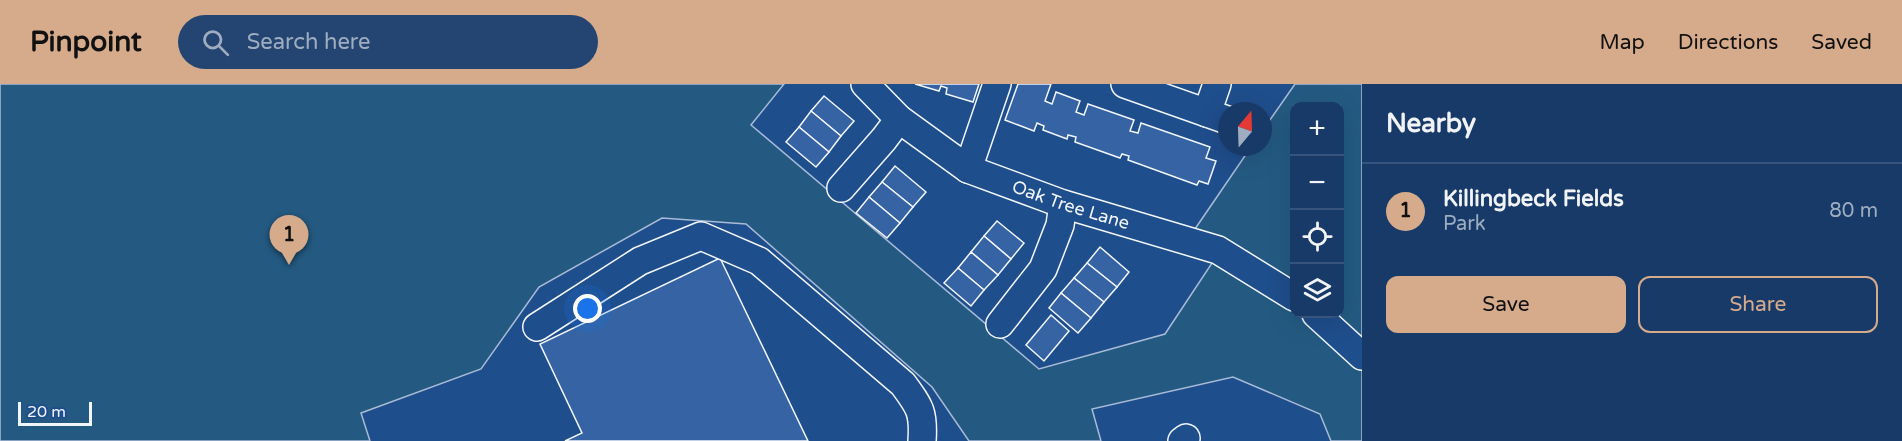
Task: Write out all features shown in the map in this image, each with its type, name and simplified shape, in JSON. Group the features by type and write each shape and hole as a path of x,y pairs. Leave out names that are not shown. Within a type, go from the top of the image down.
{"street":[{"name":"Oak Tree Lane","path":"865,84 899,119 968,169 1063,204 1218,250 1290,295"},
{"path":"968,169 997,84"},
{"path":"1125,84 1217,116 1217,84"},
{"path":"841,188 899,119"},
{"path":"1000,324 1043,269 1060,225 1063,204"},
{"path":"537,327 640,261 701,236 759,261 903,384 919,405 923,421 922,441"},
{"path":"1320,318 1362,356"}],"shaded area":[{"path":"0,84 784,84 751,125 1039,369 1165,334 1220,251 1195,229 1245,156 1272,156 1272,117 1295,84 1362,84 1362,441 1331,441 1320,414 1233,377 1092,409 1101,441 969,441 932,387 746,224 662,218 539,287 481,369 361,413 370,441 0,441"}],"building":[{"path":"915,84 979,84 973,102 946,94 947,88 941,86 939,91"},
{"path":"1018,84 1051,84 1045,101 1052,104 1056,92 1080,101 1076,112 1084,115 1088,104 1134,120 1130,131 1138,133 1141,123 1210,147 1206,158 1216,161 1208,184 1199,181 1197,185 1128,160 1129,156 1122,154 1120,158 1075,142 1076,137 1068,135 1067,139 1043,130 1044,126 1037,123 1034,131 1005,120"},
{"path":"824,96 854,121 841,136 811,111"},
{"path":"811,111 841,136 829,152 799,127"},
{"path":"799,127 829,152 816,167 786,142"},
{"path":"895,166 926,192 913,207 882,182"},
{"path":"882,182 913,207 900,223 869,197"},
{"path":"869,197 900,223 887,238 856,213"},
{"path":"997,221 1024,243 1011,259 984,236"},
{"path":"984,236 1011,259 998,275 971,252"},
{"path":"1100,247 1129,272 1117,287 1087,263"},
{"path":"971,252 998,275 984,290 958,268"},
{"path":"720,258 808,441 565,441 582,433 540,344"},
{"path":"1087,263 1117,287 1104,302 1074,278"},
{"path":"958,268 984,290 971,306 944,283"},
{"path":"1074,278 1104,302 1091,318 1061,293"},
{"path":"1061,293 1091,318 1078,333 1049,308"},
{"path":"1051,315 1069,331 1044,361 1026,345"}],"place":[{"name":"Killingbeck Fields","path":"289,265"}]}
